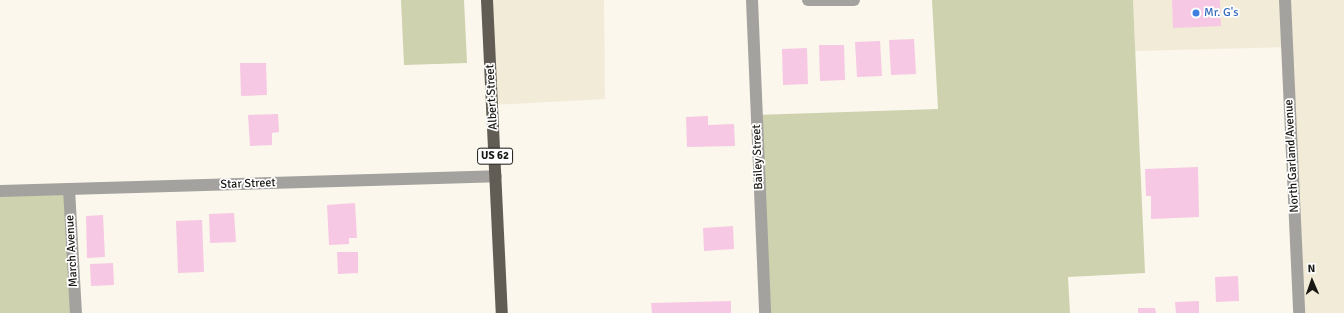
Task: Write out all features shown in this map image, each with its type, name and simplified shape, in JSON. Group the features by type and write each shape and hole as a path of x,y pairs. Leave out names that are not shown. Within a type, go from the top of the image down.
{"main road":[{"name":"Albert Street","path":"487,0 502,313"}],"street":[{"name":"Bailey Street","path":"752,0 765,313"},
{"path":"808,0 854,0"},
{"name":"North Garland Avenue","path":"1285,0 1299,313"},
{"name":"Star Street","path":"0,191 496,176"},
{"name":"March Avenue","path":"69,189 76,313"}],"shaded area":[{"path":"487,0 604,0 605,99 492,105"},
{"path":"1133,0 1344,0 1344,313 1299,313 1287,47 1135,51"}],"green space":[{"path":"401,0 464,0 467,63 404,65"},
{"path":"932,0 1133,0 1145,273 1068,277 1070,313 765,313 757,115 938,109"},
{"path":"69,189 76,313 0,313 0,191"}],"building":[{"name":"Mr. G's","path":"1172,0 1220,0 1221,26 1173,28"},
{"path":"914,39 916,74 891,75 889,40"},
{"path":"880,41 882,76 857,77 855,42"},
{"path":"819,45 844,45 845,80 820,81"},
{"path":"807,48 808,84 783,85 782,49"},
{"path":"240,63 266,63 267,95 241,96"},
{"path":"278,114 279,132 272,133 272,145 250,146 248,115"},
{"path":"708,116 708,125 734,124 735,146 687,147 686,117"},
{"path":"1198,167 1199,217 1151,219 1151,196 1146,196 1145,169"},
{"path":"355,203 357,238 349,238 349,244 329,245 327,205"},
{"path":"234,213 236,242 210,243 209,214"},
{"path":"103,215 105,257 87,258 86,216"},
{"path":"202,220 204,272 178,273 176,221"},
{"path":"733,226 734,249 704,251 703,228"},
{"path":"337,252 358,252 358,273 338,274"},
{"path":"113,263 114,285 91,286 90,264"},
{"path":"1238,276 1239,301 1216,302 1215,277"},
{"path":"731,301 731,313 652,313 651,303"},
{"path":"1199,301 1199,313 1176,313 1175,302"},
{"path":"1138,308 1155,308 1156,313 1138,313"}],"place":[{"name":"Mr. G's","path":"1196,13"}]}
